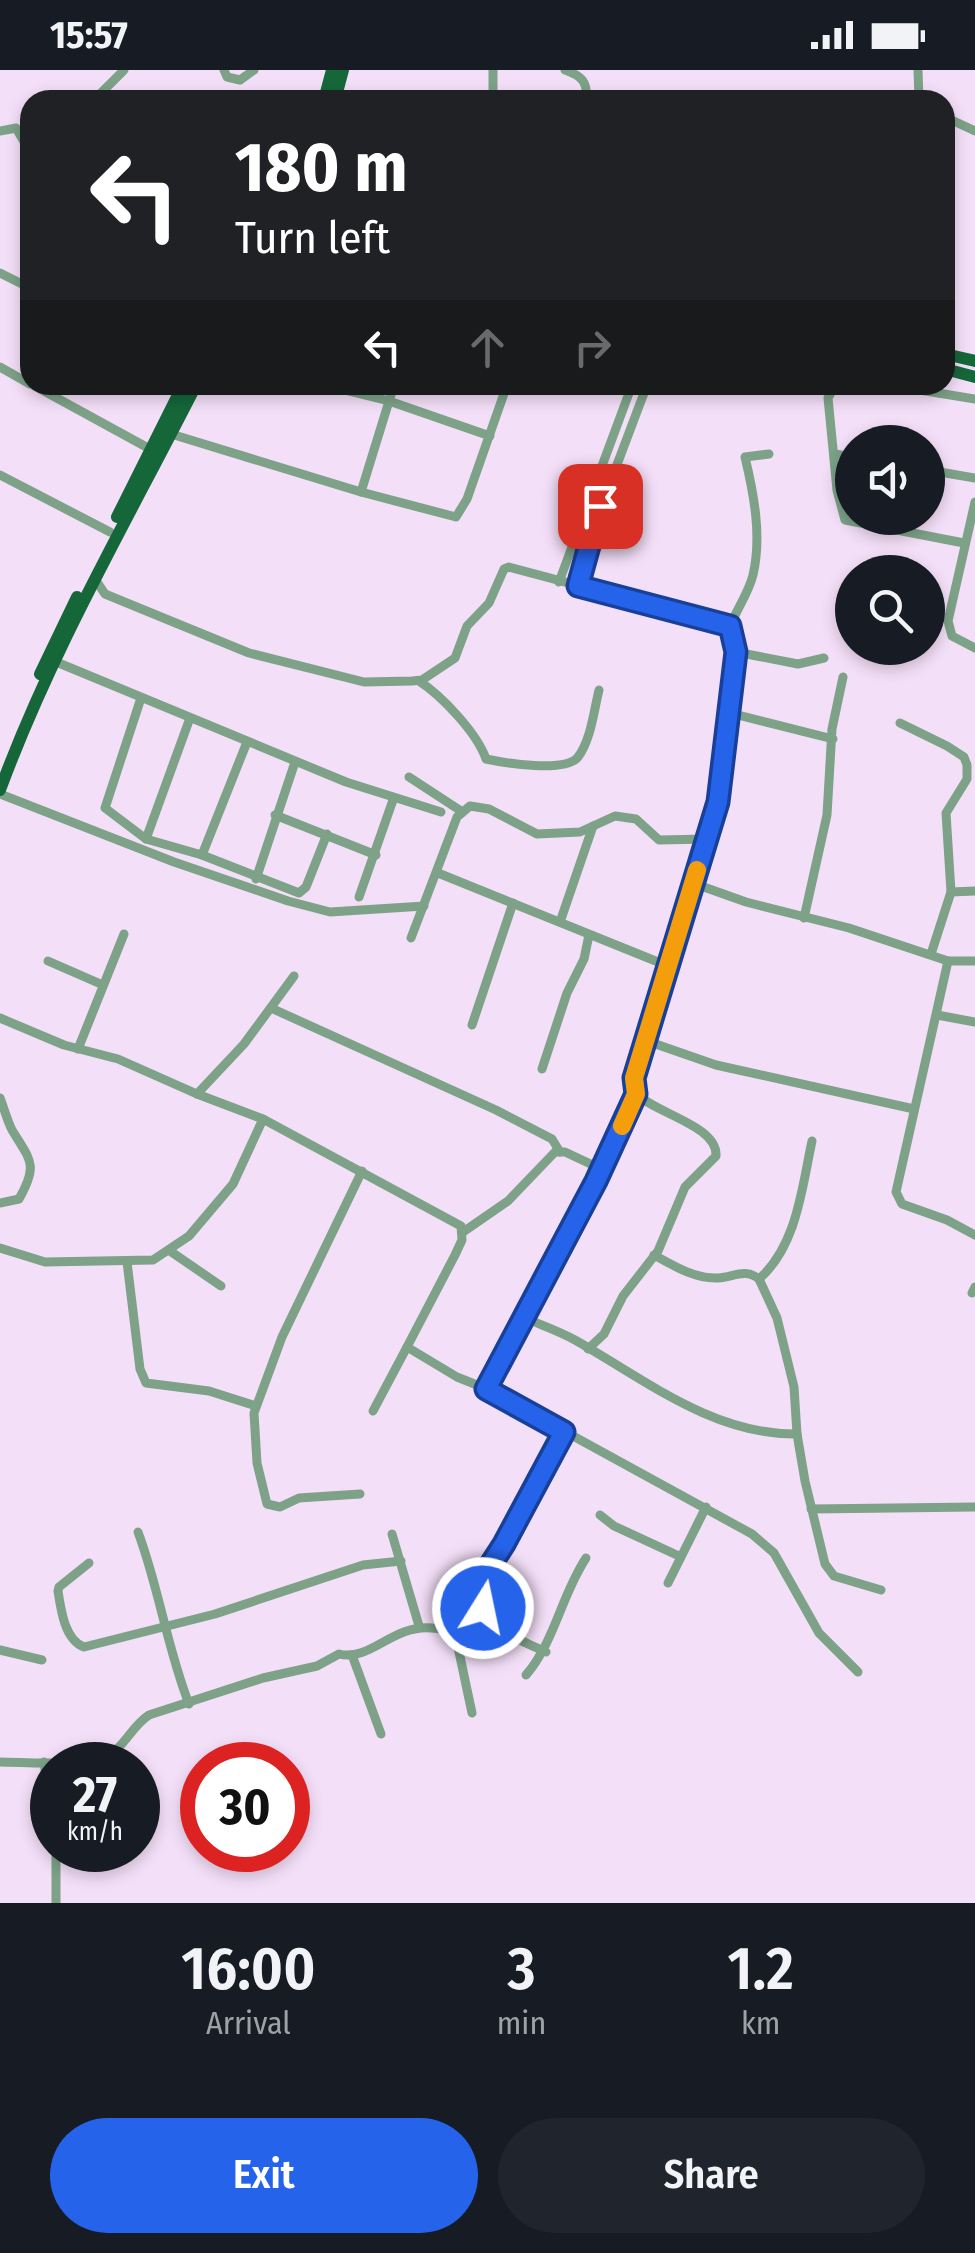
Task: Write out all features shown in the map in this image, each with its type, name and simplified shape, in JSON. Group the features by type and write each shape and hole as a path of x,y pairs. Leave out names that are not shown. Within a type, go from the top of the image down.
{"main road":[{"path":"0,771 110,532 179,395"},
{"path":"0,792 51,660 191,395"}],"street":[{"path":"104,90 124,70"},
{"path":"224,70 227,77 240,80 254,70"},
{"path":"565,70 583,79 588,90"},
{"path":"51,395 150,448"},
{"path":"365,395 490,436"},
{"path":"361,492 391,395"},
{"path":"171,434 456,517 467,499 504,395"},
{"path":"559,582 628,395"},
{"path":"578,586 592,531 643,395"},
{"path":"830,395 835,454"},
{"path":"950,395 975,399"},
{"path":"486,1389 636,1094 634,1078 718,802 736,652 730,626 748,588 755,557 757,525 744,457 769,454"},
{"path":"945,473 975,478"},
{"path":"0,475 110,532"},
{"path":"975,502 948,621 952,636 975,648"},
{"path":"923,535 964,543"},
{"path":"95,579 106,594 132,607 249,652 364,682 419,681 455,658 467,626 489,603 504,569 515,567 730,626"},
{"path":"736,652 798,664 824,658"},
{"path":"51,660 295,762 394,800 441,812"},
{"path":"804,918 827,816 832,729 844,676"},
{"path":"419,681 434,690 480,741 486,759 514,766 568,764 578,758 598,690"},
{"path":"141,698 106,810 146,838 299,893 304,891 327,834"},
{"path":"730,713 833,740"},
{"path":"146,838 190,718"},
{"path":"900,723 947,746 964,757 967,765 967,779 946,813 951,892 930,954"},
{"path":"202,855 247,742"},
{"path":"256,879 295,762"},
{"path":"409,776 461,811"},
{"path":"0,792 174,862 288,901 330,912 424,906"},
{"path":"359,898 394,800"},
{"path":"411,938 461,811 470,806 490,808 537,834 580,832 615,816 636,820 658,840 706,840"},
{"path":"275,815 376,855"},
{"path":"560,922 593,826"},
{"path":"438,873 668,966"},
{"path":"695,877 701,886 804,918 849,928 948,961 975,961"},
{"path":"951,892 975,891"},
{"path":"472,1025 513,903"},
{"path":"78,1049 124,934"},
{"path":"542,1068 589,935"},
{"path":"48,961 103,985"},
{"path":"948,961 896,1192 902,1204 947,1220 975,1236"},
{"path":"197,1094 244,1044 294,976"},
{"path":"271,1008 496,1110 552,1139 560,1152 594,1164 598,1172"},
{"path":"937,1015 975,1022"},
{"path":"0,1018 78,1049 118,1059 263,1119 462,1226 456,1255 373,1412"},
{"path":"647,1041 716,1064 914,1109"},
{"path":"588,1349 604,1334 624,1296 654,1255 685,1187 716,1156 715,1143 681,1118 636,1094"},
{"path":"0,1098 32,1166 19,1198 0,1203"},
{"path":"0,1248 45,1262 153,1260 170,1251 208,1217 233,1184 263,1119"},
{"path":"759,1279 771,1269 786,1241 812,1141"},
{"path":"463,1232 508,1202 551,1156 560,1152"},
{"path":"360,1494 299,1498 280,1507 267,1504 256,1463 252,1424 282,1337 362,1171"},
{"path":"170,1251 221,1286"},
{"path":"654,1255 700,1276 720,1278 746,1273 759,1279 777,1318 794,1387 797,1434 825,1564 834,1576 881,1590"},
{"path":"127,1262 140,1369 146,1383 209,1391 256,1406"},
{"path":"524,1318 574,1339 643,1384 691,1408 759,1431 797,1434"},
{"path":"406,1347 752,1534 774,1553 819,1633 858,1672"},
{"path":"546,1652 506,1635 483,1608 477,1586 512,1531 564,1432"},
{"path":"668,1583 706,1507"},
{"path":"811,1509 975,1508"},
{"path":"600,1515 679,1556"},
{"path":"138,1532 188,1704"},
{"path":"392,1534 419,1626"},
{"path":"526,1674 546,1652 569,1584 586,1558"},
{"path":"89,1563 58,1591 66,1624 77,1646 164,1627 363,1565 401,1561"},
{"path":"122,1742 135,1724 150,1716 263,1678 317,1666 340,1654 370,1650 394,1633 419,1626 455,1633 472,1713"},
{"path":"0,1650 42,1660"},
{"path":"352,1655 381,1734"},
{"path":"0,1762 30,1762"},
{"path":"56,1872 56,1903"}],"slow traffic":[{"path":"622,1126 636,1094 634,1078 697,870"}],"route":[{"path":"483,1608 477,1586 564,1432 486,1389 596,1181 636,1094 634,1078 715,816 728,737 736,652 730,626 578,586 600,506"}]}
